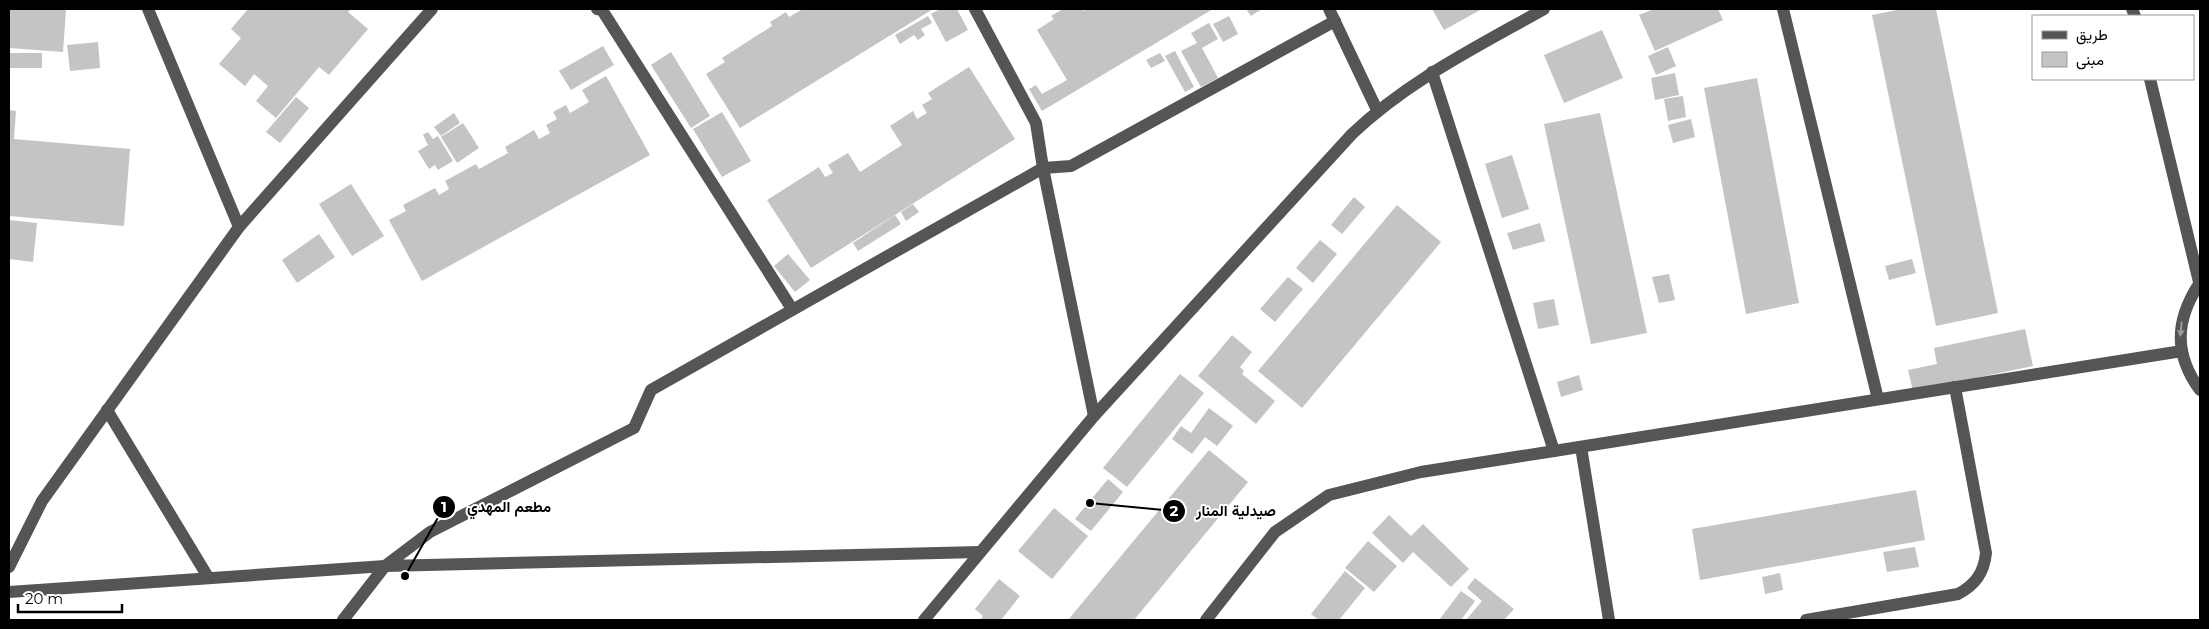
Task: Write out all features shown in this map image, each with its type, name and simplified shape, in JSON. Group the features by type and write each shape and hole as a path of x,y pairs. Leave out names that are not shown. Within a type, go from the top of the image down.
{"street":[{"path":"148,9 239,227"},
{"path":"9,567 42,501 239,227 432,9"},
{"path":"597,9 602,10 792,309"},
{"path":"976,9 1036,122 1043,168 1094,416"},
{"path":"1329,9 1377,110"},
{"path":"924,620 1094,416 1352,134 1377,110 1432,72 1544,9"},
{"path":"1783,9 1878,399"},
{"path":"343,620 384,566 430,532 634,428 651,390 1043,168 1071,166 1335,21"},
{"path":"1432,72 1554,451"},
{"path":"2150,80 2200,285 2189,299 2180,333 2182,351 2192,378 2200,390"},
{"path":"1206,620 1274,532 1329,495 1421,472 2182,351"},
{"path":"1806,620 1958,594 1968,589 1982,573 1986,554 1954,387"},
{"path":"107,410 208,578"},
{"path":"1582,447 1608,620"},
{"path":"9,592 384,566 980,552"}],"building":[{"path":"9,9 66,9 63,52 9,48"},
{"path":"248,9 351,9 348,12 368,29 329,75 319,67 276,118 256,101 268,86 254,74 245,86 219,64 241,38 231,29"},
{"path":"803,9 933,9 740,128 706,74 725,62 722,58 772,26 770,22 786,12 789,17"},
{"path":"940,9 957,9 968,30 946,42 931,14"},
{"path":"1063,9 1082,9 1083,11 1087,9 1213,9 1042,111 1029,89 1036,85 1042,94 1067,80 1037,30 1054,19 1051,16"},
{"path":"1246,9 1262,9 1251,16"},
{"path":"1432,9 1482,9 1444,30"},
{"path":"1654,9 1718,9 1723,20 1655,51 1639,15"},
{"path":"1902,9 1936,9 1998,313 1936,326 1872,15"},
{"path":"928,16 932,23 921,29 925,35 918,40 914,35 900,44 895,35"},
{"path":"1229,16 1238,34 1223,42 1213,24"},
{"path":"1209,23 1218,39 1202,48 1218,78 1201,87 1181,51 1197,43 1191,33"},
{"path":"1602,30 1623,78 1564,103 1544,55"},
{"path":"98,42 100,68 70,71 67,45"},
{"path":"603,46 614,65 571,90 559,71"},
{"path":"1668,47 1676,66 1656,75 1648,56"},
{"path":"1175,51 1194,87 1185,92 1165,56"},
{"path":"671,52 710,116 691,128 651,65"},
{"path":"9,53 42,53 42,68 9,68"},
{"path":"1160,53 1165,61 1151,68 1146,60"},
{"path":"969,67 1015,139 811,268 767,200 819,167 825,177 833,173 828,165 848,153 860,172 902,145 890,126 913,111 917,119 927,113 922,105 932,99 928,93"},
{"path":"1675,73 1679,95 1655,100 1651,78"},
{"path":"606,76 650,155 422,281 389,220 406,211 403,205 435,188 439,195 449,189 445,181 476,164 479,169 508,153 505,147 534,130 539,139 550,133 546,125 557,119 553,112 566,105 570,113 589,102 582,90"},
{"path":"1757,78 1799,303 1746,314 1704,88"},
{"path":"1683,96 1686,117 1668,121 1664,99"},
{"path":"296,97 309,108 280,143 266,132"},
{"path":"9,110 16,111 14,139 130,149 124,226 9,216"},
{"path":"722,112 751,161 722,177 693,129"},
{"path":"454,113 460,123 441,136 434,127"},
{"path":"1600,113 1647,333 1591,344 1544,124"},
{"path":"1691,119 1695,137 1673,143 1668,125"},
{"path":"463,123 479,148 457,163 441,137"},
{"path":"428,132 433,139 438,136 453,161 438,170 435,165 429,169 418,151 428,145 423,135"},
{"path":"1512,155 1529,209 1502,218 1485,164"},
{"path":"351,184 384,236 352,256 319,204"},
{"path":"1354,197 1365,207 1342,234 1331,225"},
{"path":"913,204 919,212 906,221 901,212"},
{"path":"1397,205 1441,242 1302,408 1258,371"},
{"path":"895,215 901,224 858,251 853,243"},
{"path":"9,220 37,223 33,262 9,259"},
{"path":"1540,223 1545,241 1513,250 1507,233"},
{"path":"319,234 335,257 297,283 282,260"},
{"path":"1320,240 1337,254 1313,283 1296,268"},
{"path":"788,254 810,280 795,292 774,266"},
{"path":"1912,259 1916,273 1889,280 1885,266"},
{"path":"1669,274 1675,300 1659,303 1652,277"},
{"path":"1288,277 1303,289 1275,322 1260,309"},
{"path":"1554,299 1559,325 1538,329 1533,303"},
{"path":"2025,329 2033,366 1913,391 1908,370 1937,364 1934,348"},
{"path":"1232,335 1252,352 1240,367 1244,371 1242,374 1275,401 1256,424 1198,376"},
{"path":"1180,374 1204,393 1127,487 1103,468"},
{"path":"1579,375 1583,390 1561,397 1557,382"},
{"path":"1209,408 1233,426 1217,446 1205,437 1192,454 1172,439 1181,426 1191,433"},
{"path":"1209,450 1248,482 1134,620 1068,620"},
{"path":"1108,479 1123,492 1091,531 1075,519"},
{"path":"1916,490 1925,540 1700,580 1692,529"},
{"path":"1054,508 1088,536 1052,579 1018,551"},
{"path":"1389,515 1411,536 1423,524 1469,569 1451,587 1413,552 1403,563 1372,533"},
{"path":"1368,541 1397,566 1374,592 1345,568"},
{"path":"1915,547 1919,567 1887,572 1883,552"},
{"path":"1345,571 1365,588 1339,620 1319,620 1311,614"},
{"path":"1780,573 1783,590 1765,594 1762,577"},
{"path":"1475,578 1514,609 1504,620 1466,620 1482,601 1467,588"},
{"path":"999,579 1020,596 1001,620 980,620 983,616 975,609"},
{"path":"1461,591 1475,601 1461,620 1439,620"}],"place":[{"name":"صيدلية المنار","path":"1090,503"},
{"name":"مطعم المهدي","path":"405,576"}]}
